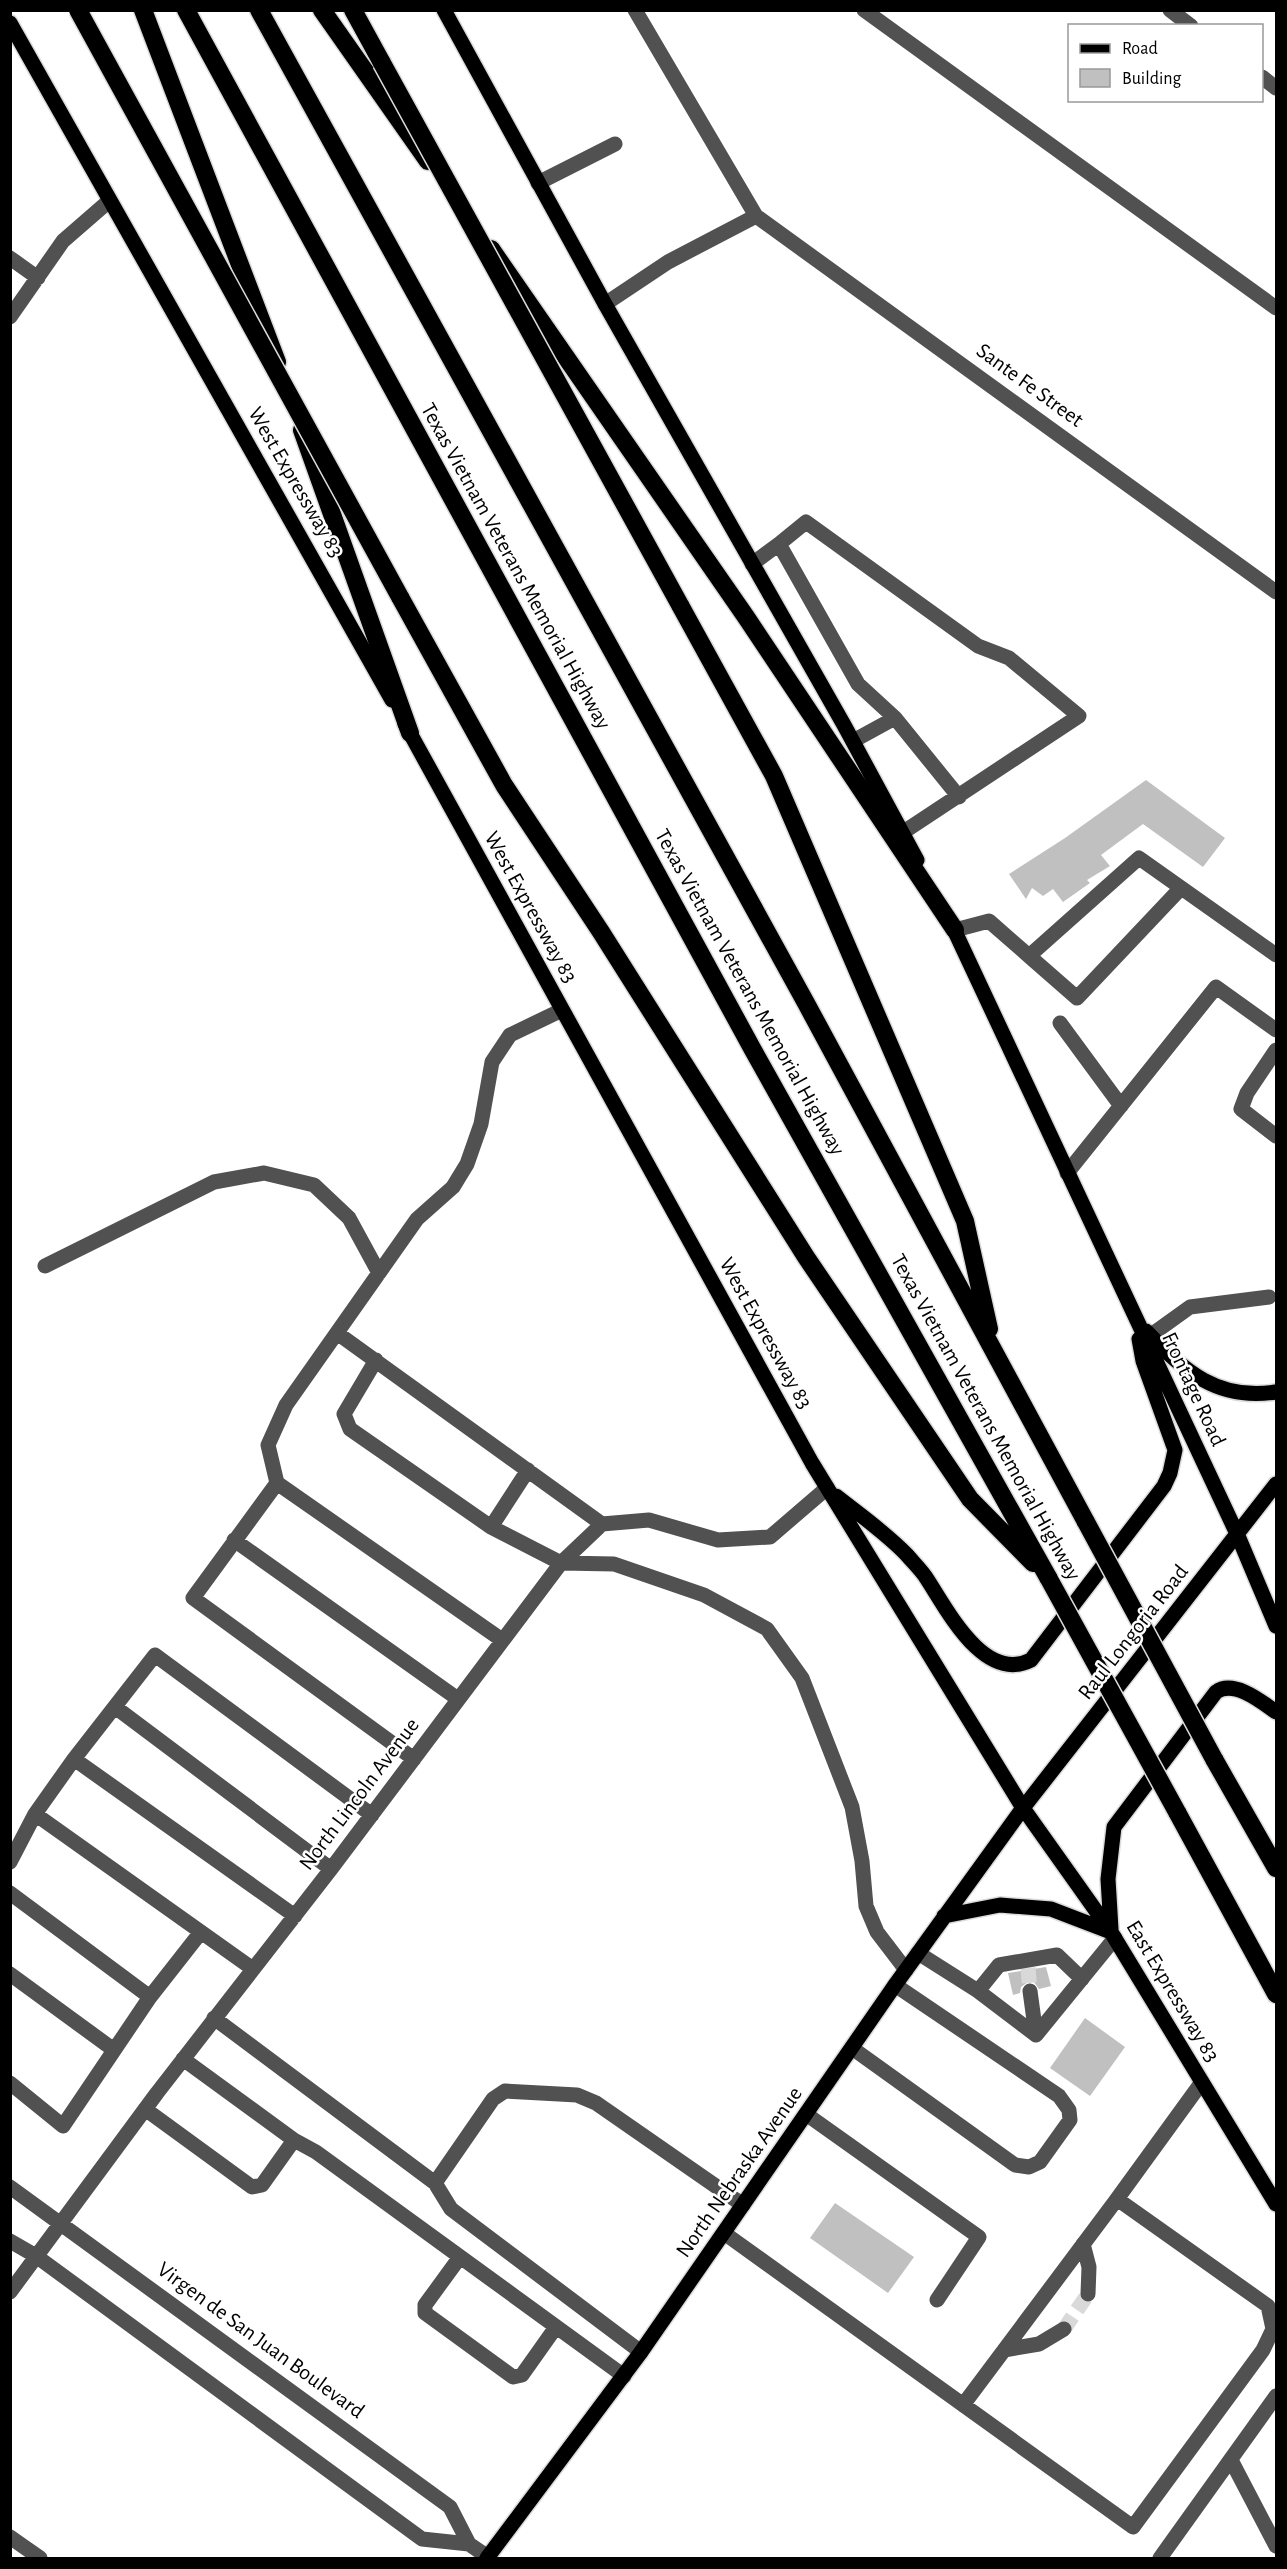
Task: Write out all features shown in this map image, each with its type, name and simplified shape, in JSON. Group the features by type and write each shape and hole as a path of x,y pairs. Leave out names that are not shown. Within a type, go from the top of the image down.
{"highway":[{"path":"78,10 504,785 601,932 806,1257 970,1499 1049,1579"},
{"path":"143,10 268,337 410,733"},
{"name":"Texas Vietnam Veterans Memorial Highway","path":"186,10 753,1050 1049,1579 1276,1995"},
{"name":"Texas Vietnam Veterans Memorial Highway","path":"259,10 806,1003 1214,1759 1276,1868"},
{"path":"322,10 560,345 746,617 955,930"},
{"path":"352,10 774,776 964,1221 994,1352"}],"main road":[{"path":"444,10 605,304 853,741 955,930 1067,1173"},
{"name":"West Expressway 83","path":"10,23 311,554 827,1488 1023,1808"},
{"name":"Frontage Road","path":"1067,1173 1238,1536 1276,1626"},
{"path":"827,1488 894,1541 923,1573 968,1641 991,1659 1021,1664 1031,1660 1164,1486 1170,1473 1175,1450 1143,1360 1136,1320"},
{"path":"1136,1320 1169,1355 1209,1385 1228,1392 1259,1395 1276,1392"},
{"name":"Raul Longoria Road","path":"1023,1808 1238,1536 1276,1484"},
{"path":"945,1916 1000,1905 1051,1909 1113,1935 1108,1879 1114,1827 1120,1818 1219,1689 1233,1689 1248,1695 1276,1712"},
{"name":"North Nebraska Avenue","path":"487,2558 624,2376 895,1985 1023,1808"},
{"name":"East Expressway 83","path":"1023,1808 1113,1935 1276,2204"}],"street":[{"name":"Sante Fe Street","path":"635,10 756,216 1276,592"},
{"path":"864,10 1276,308"},
{"path":"1170,10 1188,24"},
{"path":"1263,78 1276,88"},
{"path":"538,183 615,144"},
{"path":"10,317 63,241 109,201"},
{"path":"605,304 668,262 756,216"},
{"path":"10,258 38,278"},
{"path":"752,564 806,522 978,646 1009,658 1079,716 902,833"},
{"path":"779,544 858,684 896,718 959,797"},
{"path":"853,741 896,718"},
{"path":"1029,956 1139,858 1276,955"},
{"path":"955,930 989,921 1077,998 1181,888"},
{"path":"1067,1173 1216,987 1276,1030"},
{"path":"502,1640 277,1483 268,1445 286,1405 417,1219 453,1186 467,1164 481,1124 492,1062 510,1035 562,1010"},
{"path":"1060,1023 1121,1106"},
{"path":"1276,1050 1247,1093 1241,1109 1276,1136"},
{"path":"45,1266 214,1182 264,1173 314,1185 350,1218 379,1273"},
{"path":"1151,1335 1190,1307 1274,1296"},
{"path":"337,1333 602,1524 649,1520 718,1540 770,1537 827,1488"},
{"path":"376,1360 344,1414 350,1429 491,1527 561,1563 614,1564 704,1595 767,1629 802,1678 852,1807 862,1861 866,1906 877,1932 906,1970"},
{"path":"491,1527 528,1470"},
{"path":"277,1483 234,1539 194,1598 414,1759"},
{"name":"North Lincoln Avenue","path":"10,2292 145,2109 332,1869 561,1563 602,1524"},
{"path":"234,1539 458,1699"},
{"path":"10,1862 35,1814 74,1759 155,1655 372,1815"},
{"path":"115,1707 332,1869"},
{"path":"74,1759 294,1916"},
{"path":"35,1814 253,1969"},
{"path":"10,1893 150,1997"},
{"path":"10,2084 63,2126 150,1997 201,1932"},
{"path":"1036,2035 1113,1935"},
{"path":"918,1953 978,1991 1036,2035"},
{"path":"978,1991 999,1965 1028,1964 1057,1955 1082,1978"},
{"path":"10,1974 114,2050"},
{"path":"852,2048 1015,2165 1029,2167 1040,2162 1070,2120 1069,2110 1059,2096 895,1985"},
{"path":"1030,1991 1036,2035"},
{"path":"214,2018 435,2183 451,2209 641,2352"},
{"path":"183,2059 294,2140 316,2152 624,2376"},
{"path":"963,2405 1202,2082"},
{"path":"435,2183 493,2099 505,2091 577,2095 596,2103 743,2205"},
{"path":"145,2109 252,2187 262,2185 294,2140"},
{"path":"806,2114 979,2237 937,2300"},
{"name":"Virgen de San Juan Boulevard","path":"10,2187 450,2507 469,2544 487,2558"},
{"path":"724,2233 1133,2527 1263,2350 1273,2329 1268,2306 1117,2199"},
{"name":"Virgen de San Juan Boulevard","path":"10,2241 36,2256 422,2539 469,2544"},
{"path":"1083,2244 1089,2267 1088,2294"},
{"path":"460,2257 425,2305 425,2313 513,2377 522,2375 556,2327"},
{"path":"1004,2350 1039,2344 1064,2329"},
{"path":"1160,2559 1276,2396"},
{"path":"1231,2460 1276,2546"},
{"path":"10,2537 40,2559"}],"building":[{"path":"1146,780 1225,838 1203,867 1143,824 1101,855 1110,866 1087,880 1090,883 1063,902 1053,889 1043,896 1032,888 1026,899 1009,874 1065,838"},
{"path":"1046,1967 1051,1986 1039,1989 1034,1982 1028,1982 1021,1987 1020,1993 1013,1995 1008,1973"},
{"path":"1085,2018 1125,2047 1090,2096 1050,2068"},
{"path":"835,2203 914,2257 888,2293 810,2238"}],"tunnel":[{"path":"1028,1968 1030,1991"},
{"path":"1064,2329 1088,2294"}]}
